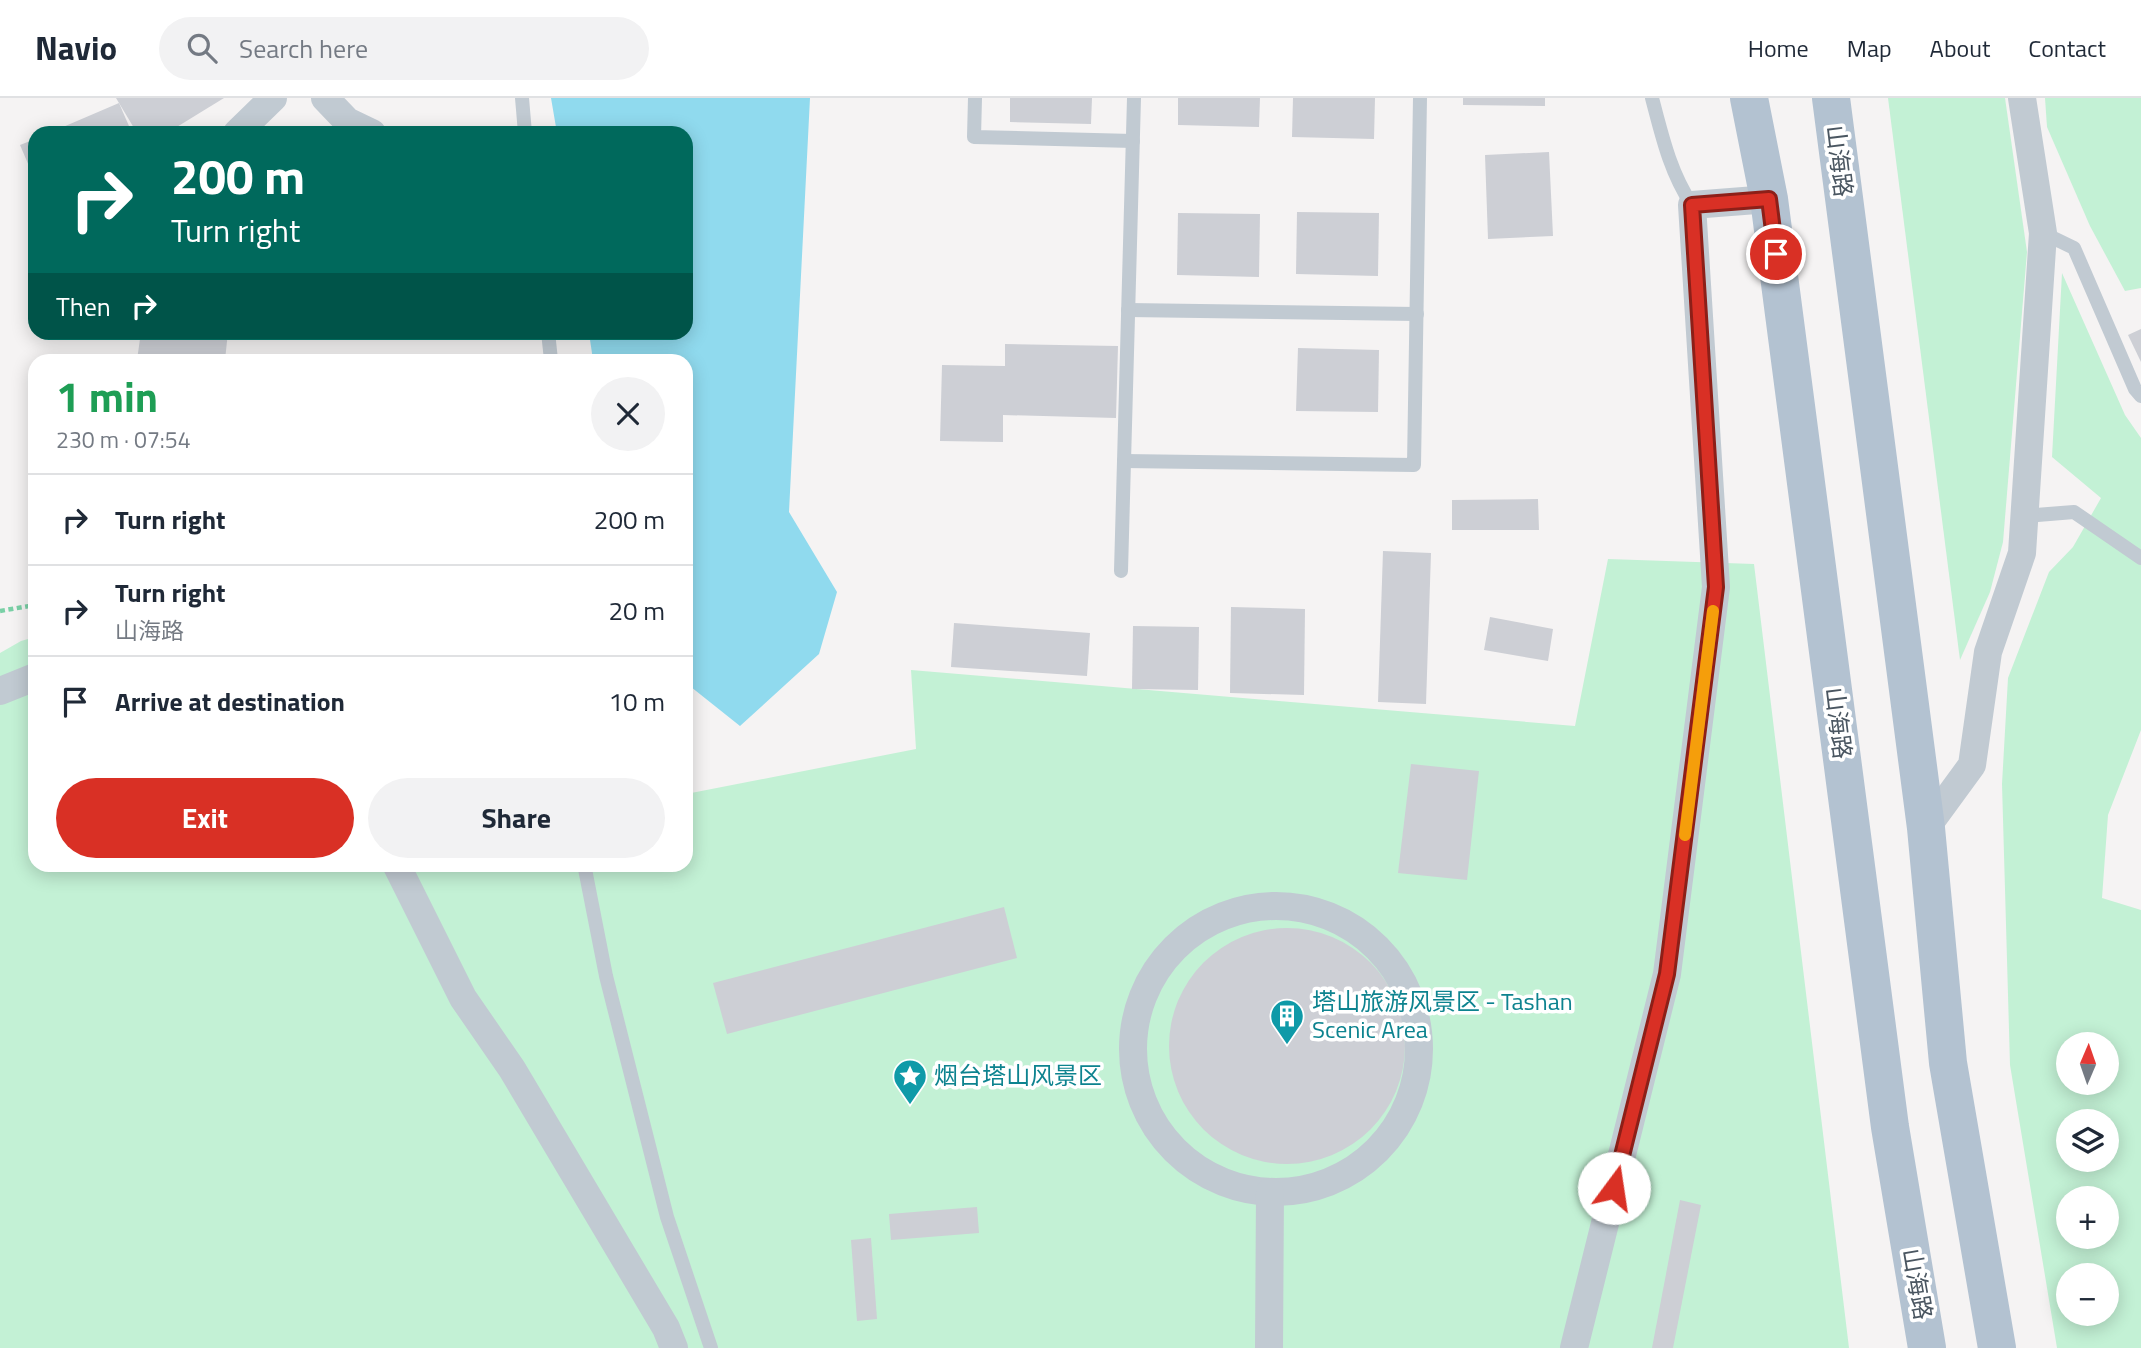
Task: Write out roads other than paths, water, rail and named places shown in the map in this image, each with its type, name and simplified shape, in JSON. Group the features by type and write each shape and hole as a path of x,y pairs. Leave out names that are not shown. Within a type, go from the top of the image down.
{"main road":[{"name":"山海路","path":"1749,98 1769,199 1890,1128 1927,1348"},
{"name":"山海路","path":"1831,98 1926,828 1948,1063 1997,1348"}],"street":[{"path":"244,126 273,98"},
{"path":"325,98 347,121 357,126"},
{"path":"1926,828 1972,765 1988,652 2022,553 2043,233 2022,98"},
{"path":"1574,1348 1667,974 1716,587 1692,205 1769,199"},
{"path":"0,691 28,680"},
{"path":"400,872 463,998 526,1092 666,1328 674,1348"},
{"path":"1272,906 1300,906 1349,922 1370,936 1384,951 1395,970 1415,1024 1419,1054 1418,1074 1401,1127 1376,1156 1355,1171 1327,1184 1270,1192 1210,1176 1170,1146 1146,1114 1135,1078 1133,1016 1141,991 1156,964 1177,944 1222,917 1272,906"},
{"path":"1269,1348 1270,1192"}],"lane":[{"path":"522,98 524,126"},
{"path":"975,98 974,137 1133,141"},
{"path":"1121,571 1134,98"},
{"path":"1124,461 1414,465 1420,98"},
{"path":"1653,98 1677,183 1692,205"},
{"path":"2043,233 2074,248 2135,389 2141,396"},
{"path":"1128,310 1416,314"},
{"path":"2024,516 2074,512 2141,558"},
{"path":"586,872 606,976 667,1217 711,1348"}],"water":[{"path":"551,98 810,98 789,512 837,592 819,654 740,726 693,689 693,354 592,354 590,340 693,340 693,126 556,126"}],"place":[{"name":"塔山旅游风景区 - Tashan Scenic Area","path":"1287,1046"},
{"name":"烟台塔山风景区","path":"910,1106"}]}
